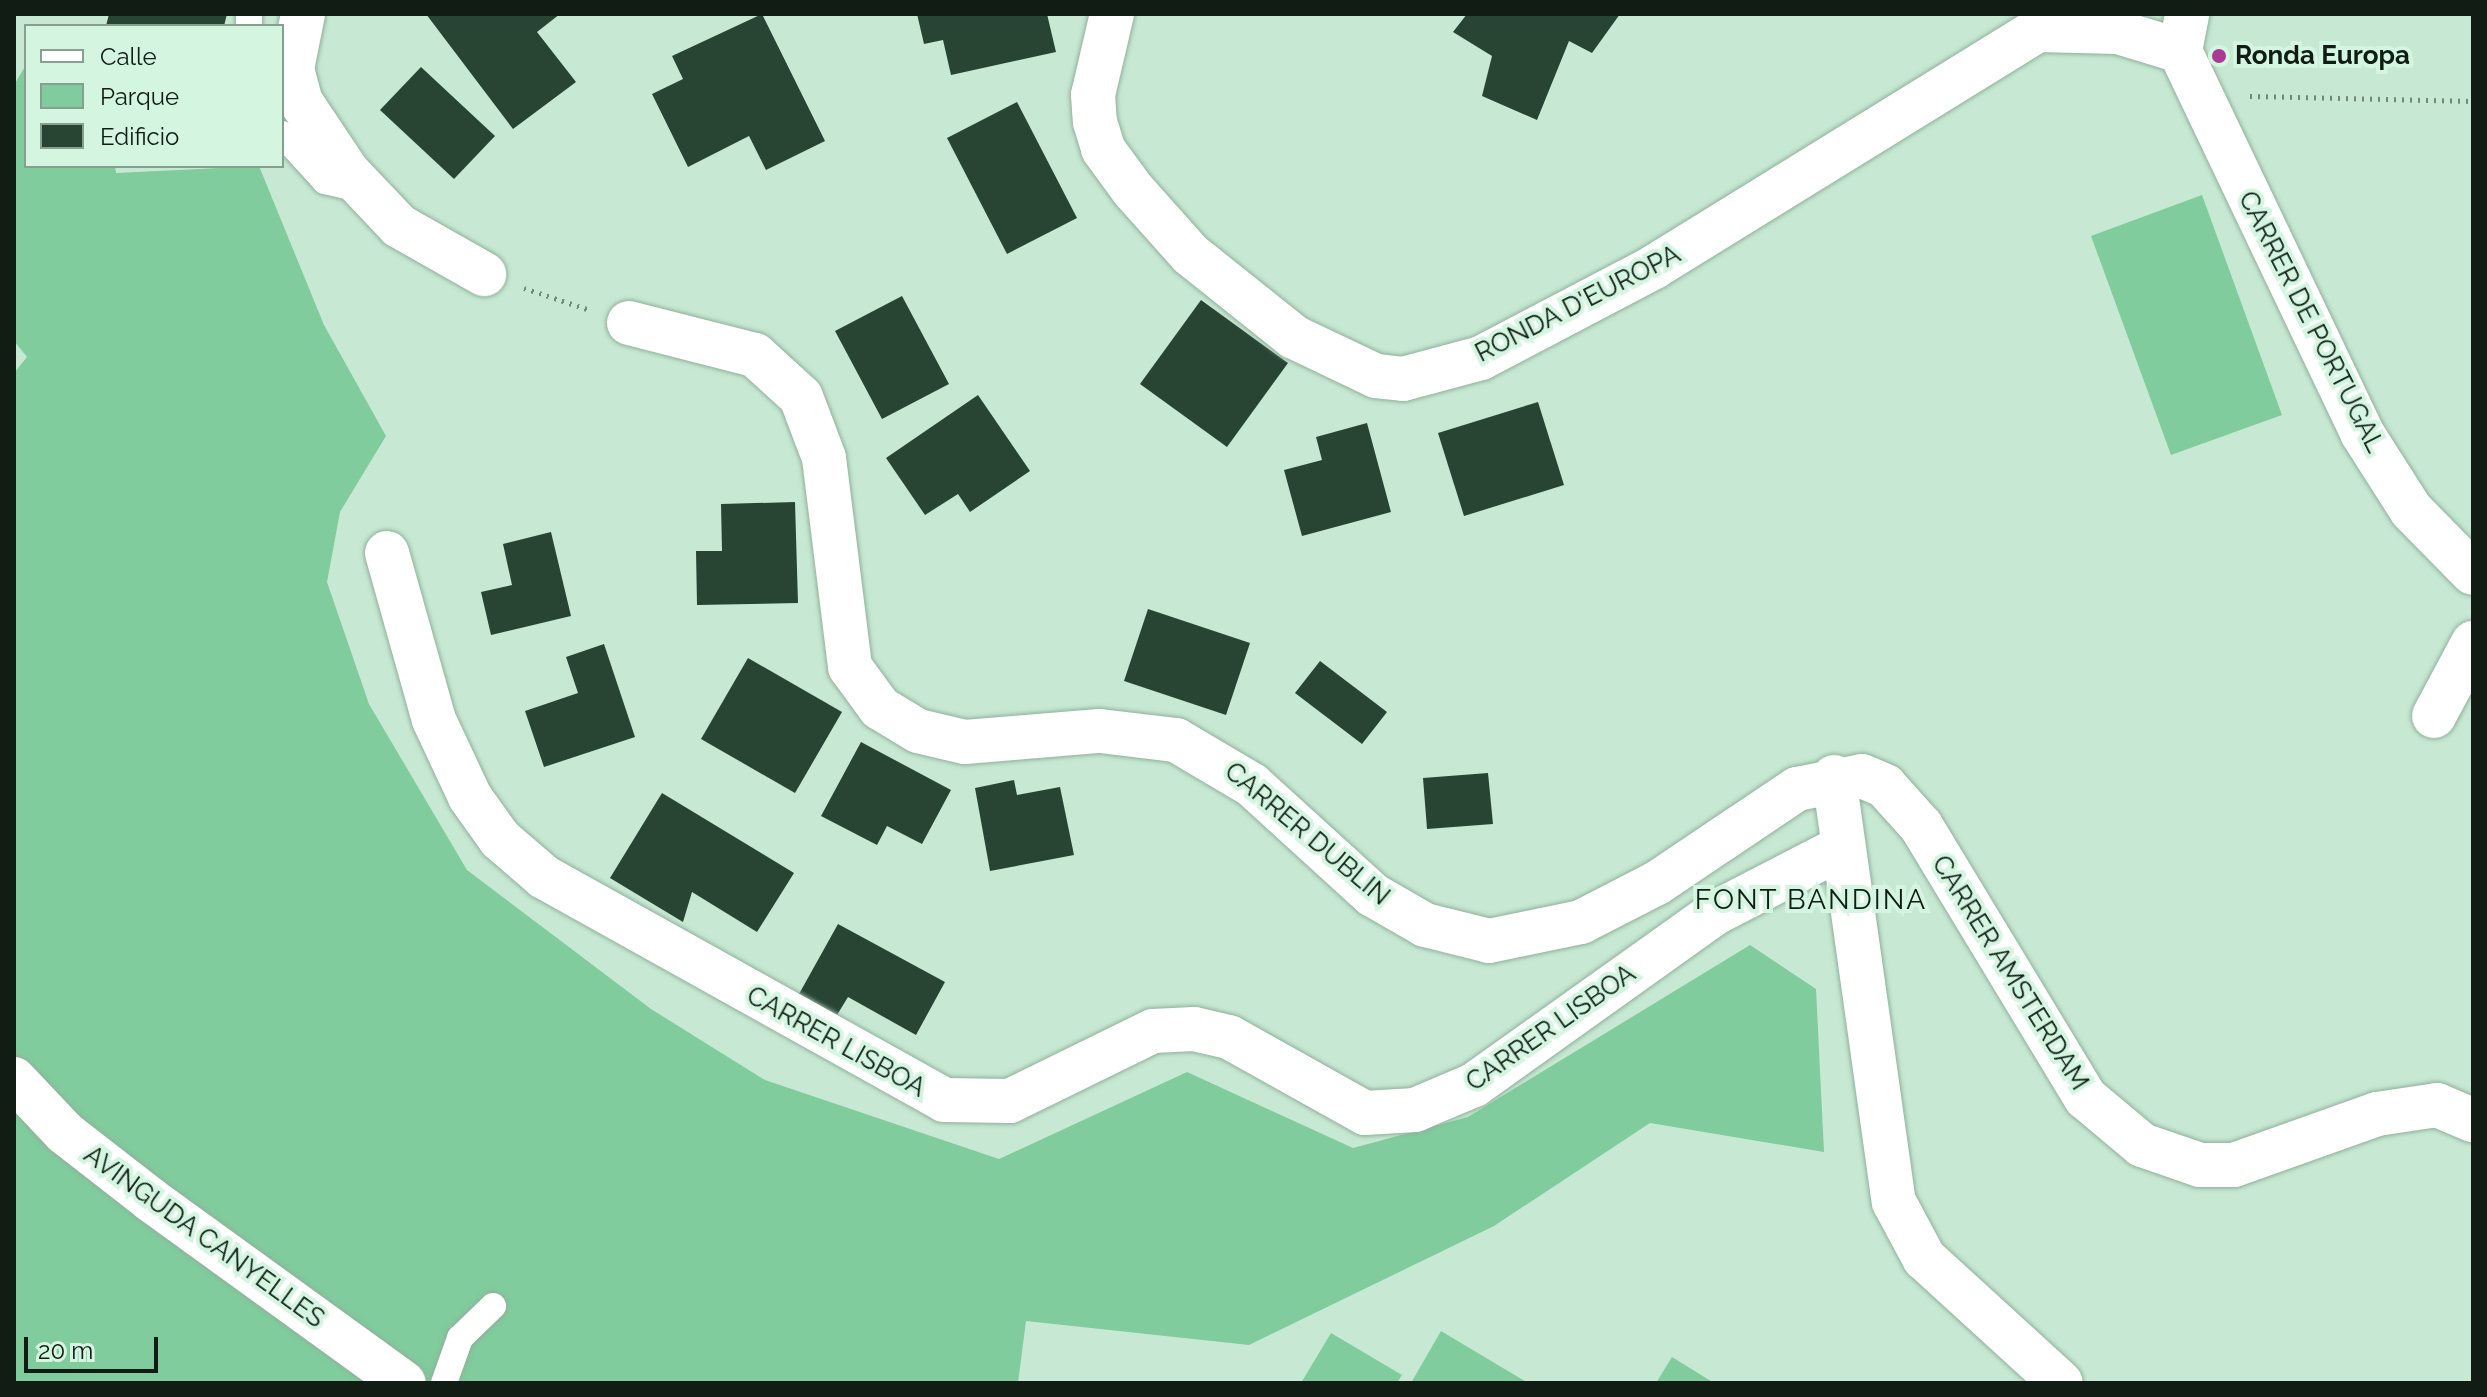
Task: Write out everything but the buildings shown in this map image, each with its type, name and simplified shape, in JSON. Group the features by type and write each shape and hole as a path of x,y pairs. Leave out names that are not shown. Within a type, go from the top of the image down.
{"street":[{"path":"303,14 292,69 301,102 366,191 399,226 484,274"},
{"name":"RONDA D'EUROPA","path":"1112,14 1093,95 1095,122 1103,149 1133,190 1190,254 1294,337 1376,376 1403,379 1481,358 1654,267 2038,30 2184,32"},
{"name":"CARRER DE PORTUGAL","path":"2184,32 2200,95 2362,433 2411,510 2473,573"},
{"name":"CARRER DUBLIN","path":"629,323 755,355 801,397 824,458 847,658 880,708 918,731 965,742 1100,731 1176,740 1218,760 1373,895 1425,925 1489,941 1581,922 1657,883 1797,789 1834,777"},
{"name":"CARRER LISBOA","path":"387,553 434,720 470,797 500,839 544,877 944,1100 1010,1101 1153,1031 1194,1029 1229,1037 1365,1113 1415,1110 1474,1085 1715,913 1843,847"},
{"path":"2434,716 2473,643"},
{"name":"CARRER AMSTERDAM","path":"1834,777 1862,776 1885,786 1921,826 2086,1098 2142,1145 2200,1165 2234,1165 2377,1114 2437,1105 2473,1120"},
{"path":"1834,777 1894,1202 1924,1258 2061,1383"},
{"name":"AVINGUDA CANYELLES","path":"14,1079 65,1133 151,1200 404,1383"}],"lane":[{"path":"284,136 325,181 366,191"},
{"path":"444,1383 460,1338 493,1306"}],"path":[{"path":"2200,95 2473,101"}],"green space":[{"path":"24,68 24,168 115,168 116,173 260,168 324,325 386,436 340,512 327,582 369,704 467,870 651,1009 765,1080 999,1159 1187,1072 1353,1148 1468,1117 1750,945 1816,989 1824,1152 1650,1123 1494,1226 1249,1345 1026,1321 1018,1383 14,1383 14,373 27,357 14,341 14,85"},
{"path":"2202,195 2282,415 2171,455 2091,236"},
{"path":"1441,1331 1528,1383 1411,1383"},
{"path":"1331,1333 1402,1375 1397,1383 1301,1383"},
{"path":"1672,1357 1714,1383 1656,1383"}],"place":[{"name":"Ronda Europa","path":"2219,56"}],"district":[{"name":"FONT BANDINA","path":"1811,900"}]}
